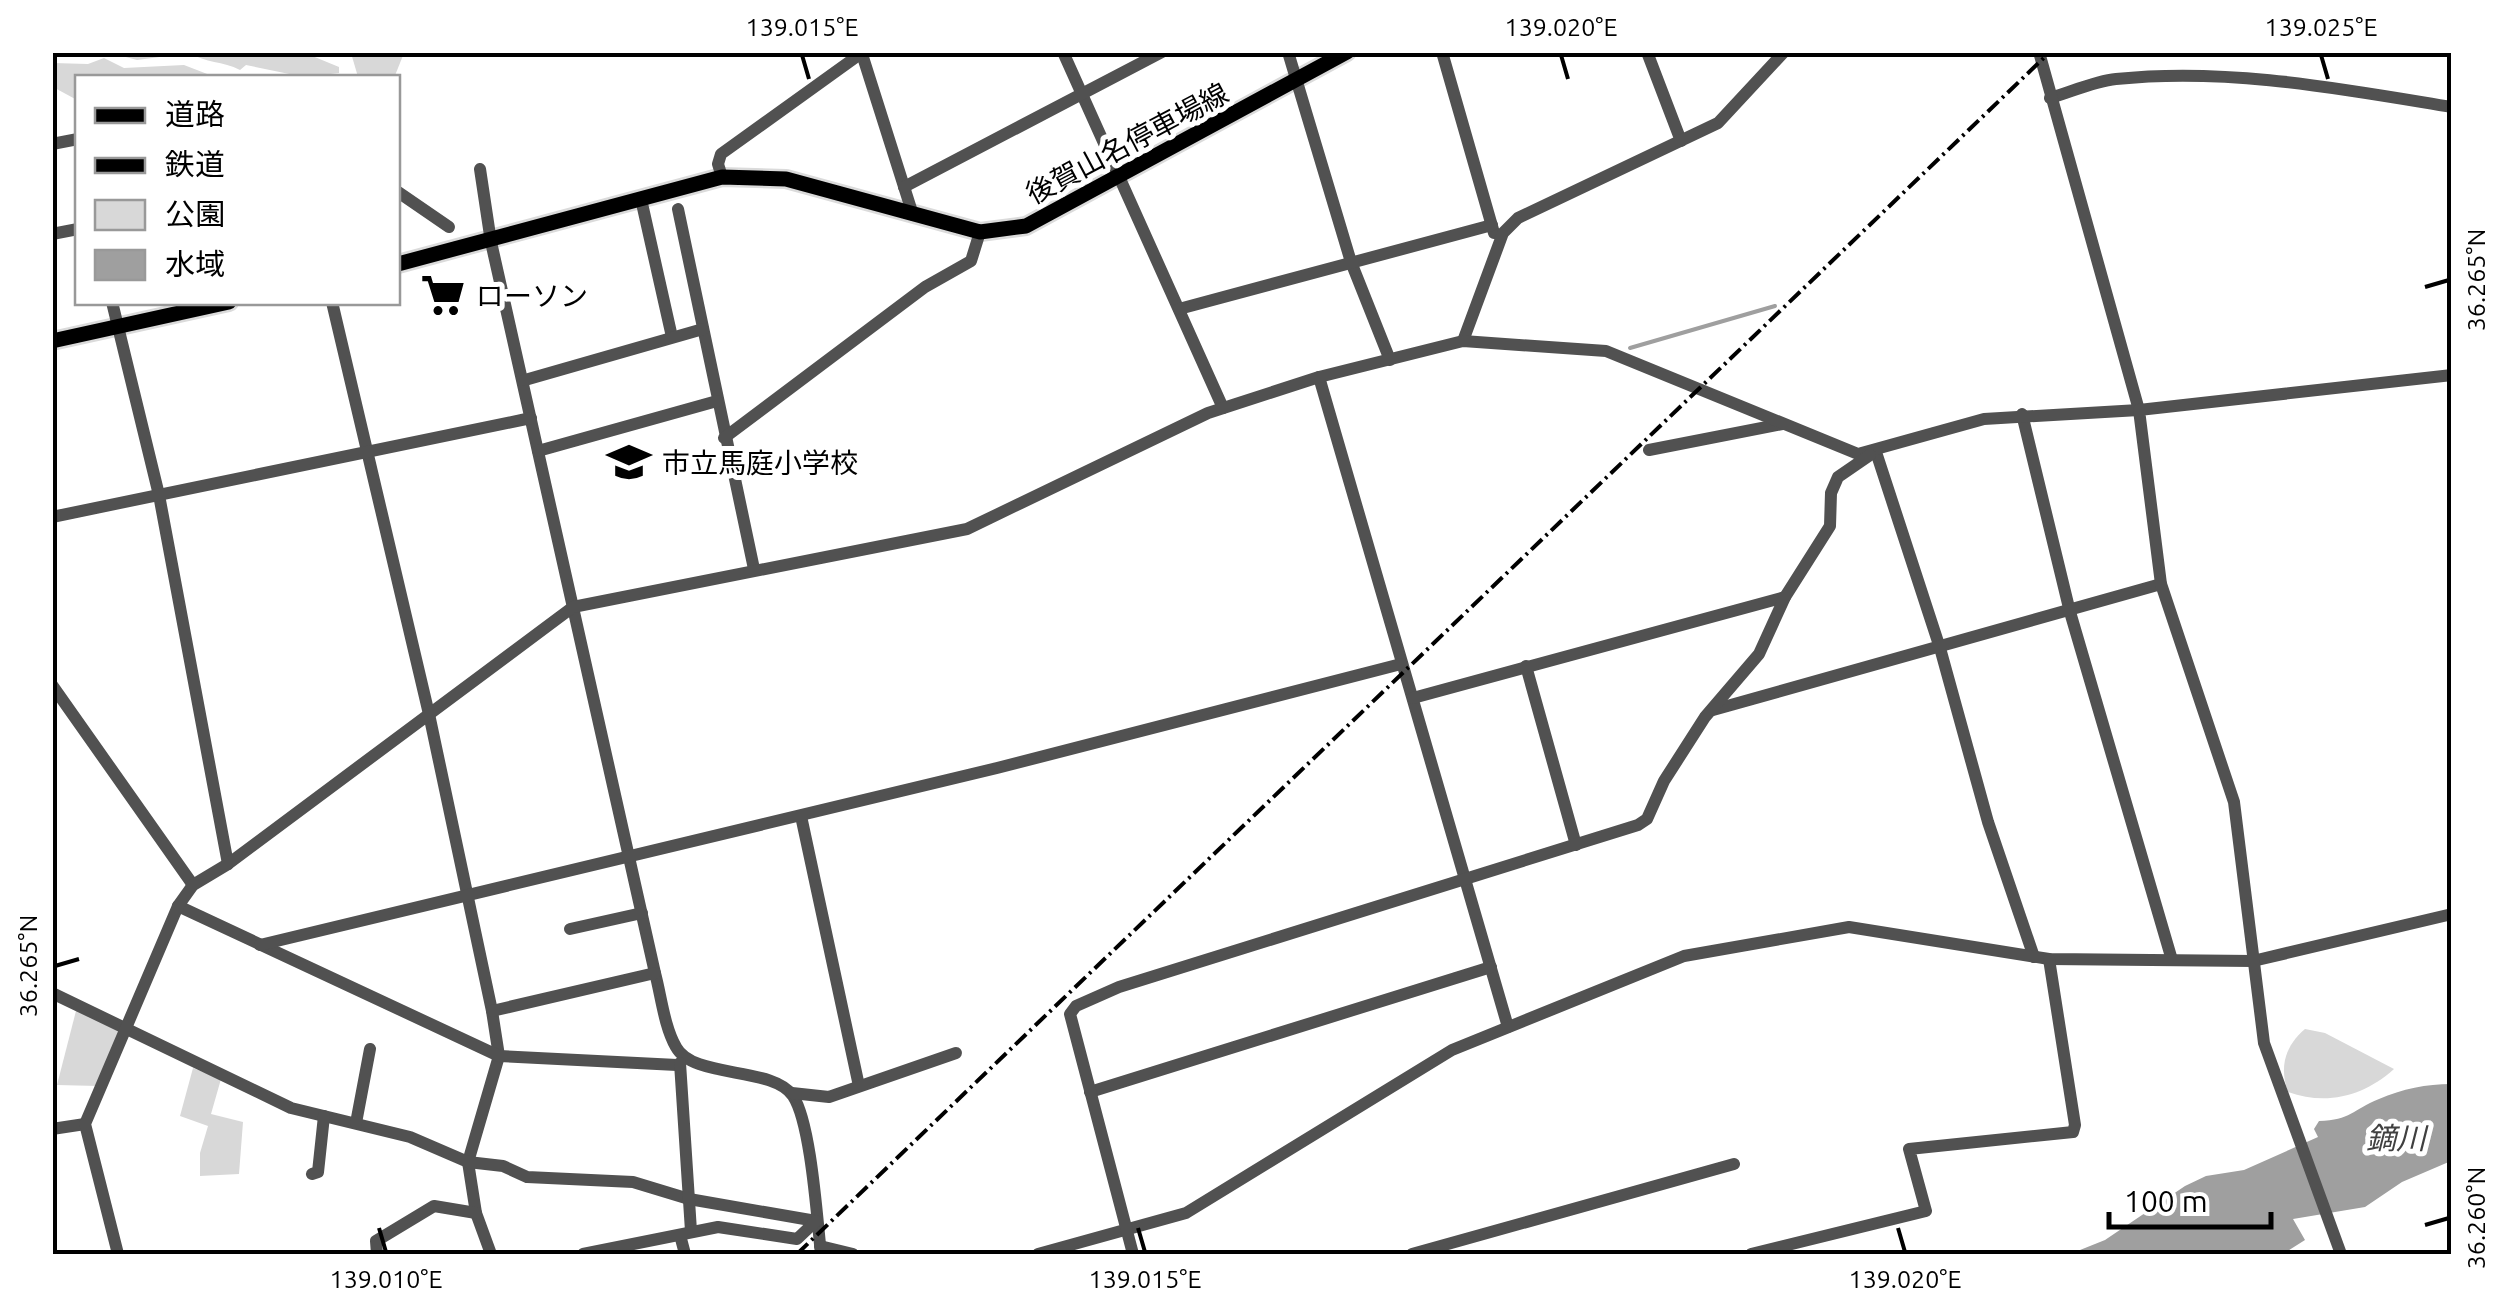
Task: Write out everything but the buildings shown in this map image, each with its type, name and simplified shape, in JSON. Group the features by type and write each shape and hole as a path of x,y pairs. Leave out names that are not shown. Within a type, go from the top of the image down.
{"main road":[{"name":"後賀山名停車場線","path":"400,264 722,177 786,179 980,232 1026,226 1347,52"},
{"path":"52,341 216,305"}],"street":[{"path":"1063,52 1224,408"},
{"path":"904,187 1083,97 1162,52"},
{"path":"1288,52 1351,262 1390,360"},
{"path":"1442,52 1498,245"},
{"path":"1648,52 1681,141"},
{"path":"1462,341 1498,245 1518,218 1731,114 1784,52"},
{"path":"2039,52 2138,410 2160,584 2234,802 2264,1043 2341,1254"},
{"path":"722,177 718,164 721,154 862,53 913,215"},
{"path":"2050,98 2114,79 2215,79 2302,83 2452,107"},
{"path":"480,169 491,242 655,972 682,1062 689,1199 685,1254"},
{"path":"400,193 449,228"},
{"path":"641,199 672,337"},
{"path":"678,209 754,569"},
{"path":"1179,309 1492,225"},
{"path":"724,438 925,288 971,262 980,232"},
{"path":"113,305 159,495 228,864"},
{"path":"333,305 428,714 492,1012 499,1056 468,1162 476,1212 492,1254"},
{"path":"525,380 703,329"},
{"path":"118,1254 85,1124 178,906 193,885 228,864 573,606 967,529 1224,408 1319,378 1462,341 1590,346 1701,386 1846,451 1874,452"},
{"path":"1133,1254 1070,1014 1076,1006 1118,987 1576,845 1647,818 1664,781 1710,711 1759,654 1785,597 1830,526 1831,493 1838,477 1874,452 1984,419 2138,410 2452,375"},
{"path":"1319,378 1508,1027"},
{"path":"538,451 717,401"},
{"path":"2022,414 2070,612 2172,960"},
{"path":"52,517 365,456 531,418"},
{"path":"1649,450 1782,424"},
{"path":"1874,452 1940,648 1988,822 2034,957"},
{"path":"1710,711 2160,584"},
{"path":"1413,698 1785,597"},
{"path":"260,945 801,816 1401,664"},
{"path":"1526,666 1576,845"},
{"path":"52,685 193,885"},
{"path":"801,816 860,1086"},
{"path":"178,906 499,1056 682,1062 776,1084 792,1093 829,1097 956,1053"},
{"path":"570,929 642,913"},
{"path":"1038,1254 1127,1232 1200,1206 1419,1068 1508,1027 1684,956 1833,928 1866,928 2049,959 2253,961 2452,914"},
{"path":"1750,1254 1926,1211 1910,1148 2073,1132 2076,1125 2049,959"},
{"path":"1090,1092 1491,967"},
{"path":"492,1012 655,972"},
{"path":"52,993 292,1108 438,1146 468,1162 503,1166 528,1177 633,1182 689,1199 816,1221"},
{"path":"356,1123 370,1049"},
{"path":"792,1093 803,1120 820,1250 854,1254"},
{"path":"312,1174 318,1172 324,1116"},
{"path":"52,1130 85,1124"},
{"path":"1412,1254 1734,1164"},
{"path":"377,1254 376,1241 434,1206 476,1212"},
{"path":"583,1254 619,1250 718,1227 797,1239 816,1221"}],"green space":[{"path":"111,53 190,53 137,60"},
{"path":"190,53 305,53 339,67 339,73 294,75 246,65 240,70"},
{"path":"351,53 404,53 395,75 357,75"},
{"path":"104,58 124,68 184,65 210,75 75,75 75,99 53,87 53,63 88,64"},
{"path":"77,1007 122,1027 98,1086 57,1085"},
{"path":"2305,1029 2325,1033 2394,1069 2370,1086 2344,1096 2317,1098 2288,1092 2286,1057"},
{"path":"193,1068 221,1079 211,1114 243,1122 239,1174 200,1176 200,1153 208,1126 180,1116"}],"water":[{"name":"鏑川","path":"2451,1084 2451,1161 2402,1182 2365,1207 2293,1219 2305,1240 2283,1254 2070,1254 2105,1240 2206,1176 2244,1170 2318,1137 2314,1129 2319,1121 2345,1116 2406,1090"}],"waterway":[{"path":"1630,348 1775,306"}],"railway":[{"path":"797,1254 2050,52"}],"place":[{"name":"ローソン","path":"443,295"},
{"name":"市立馬庭小学校","path":"629,462"}]}
